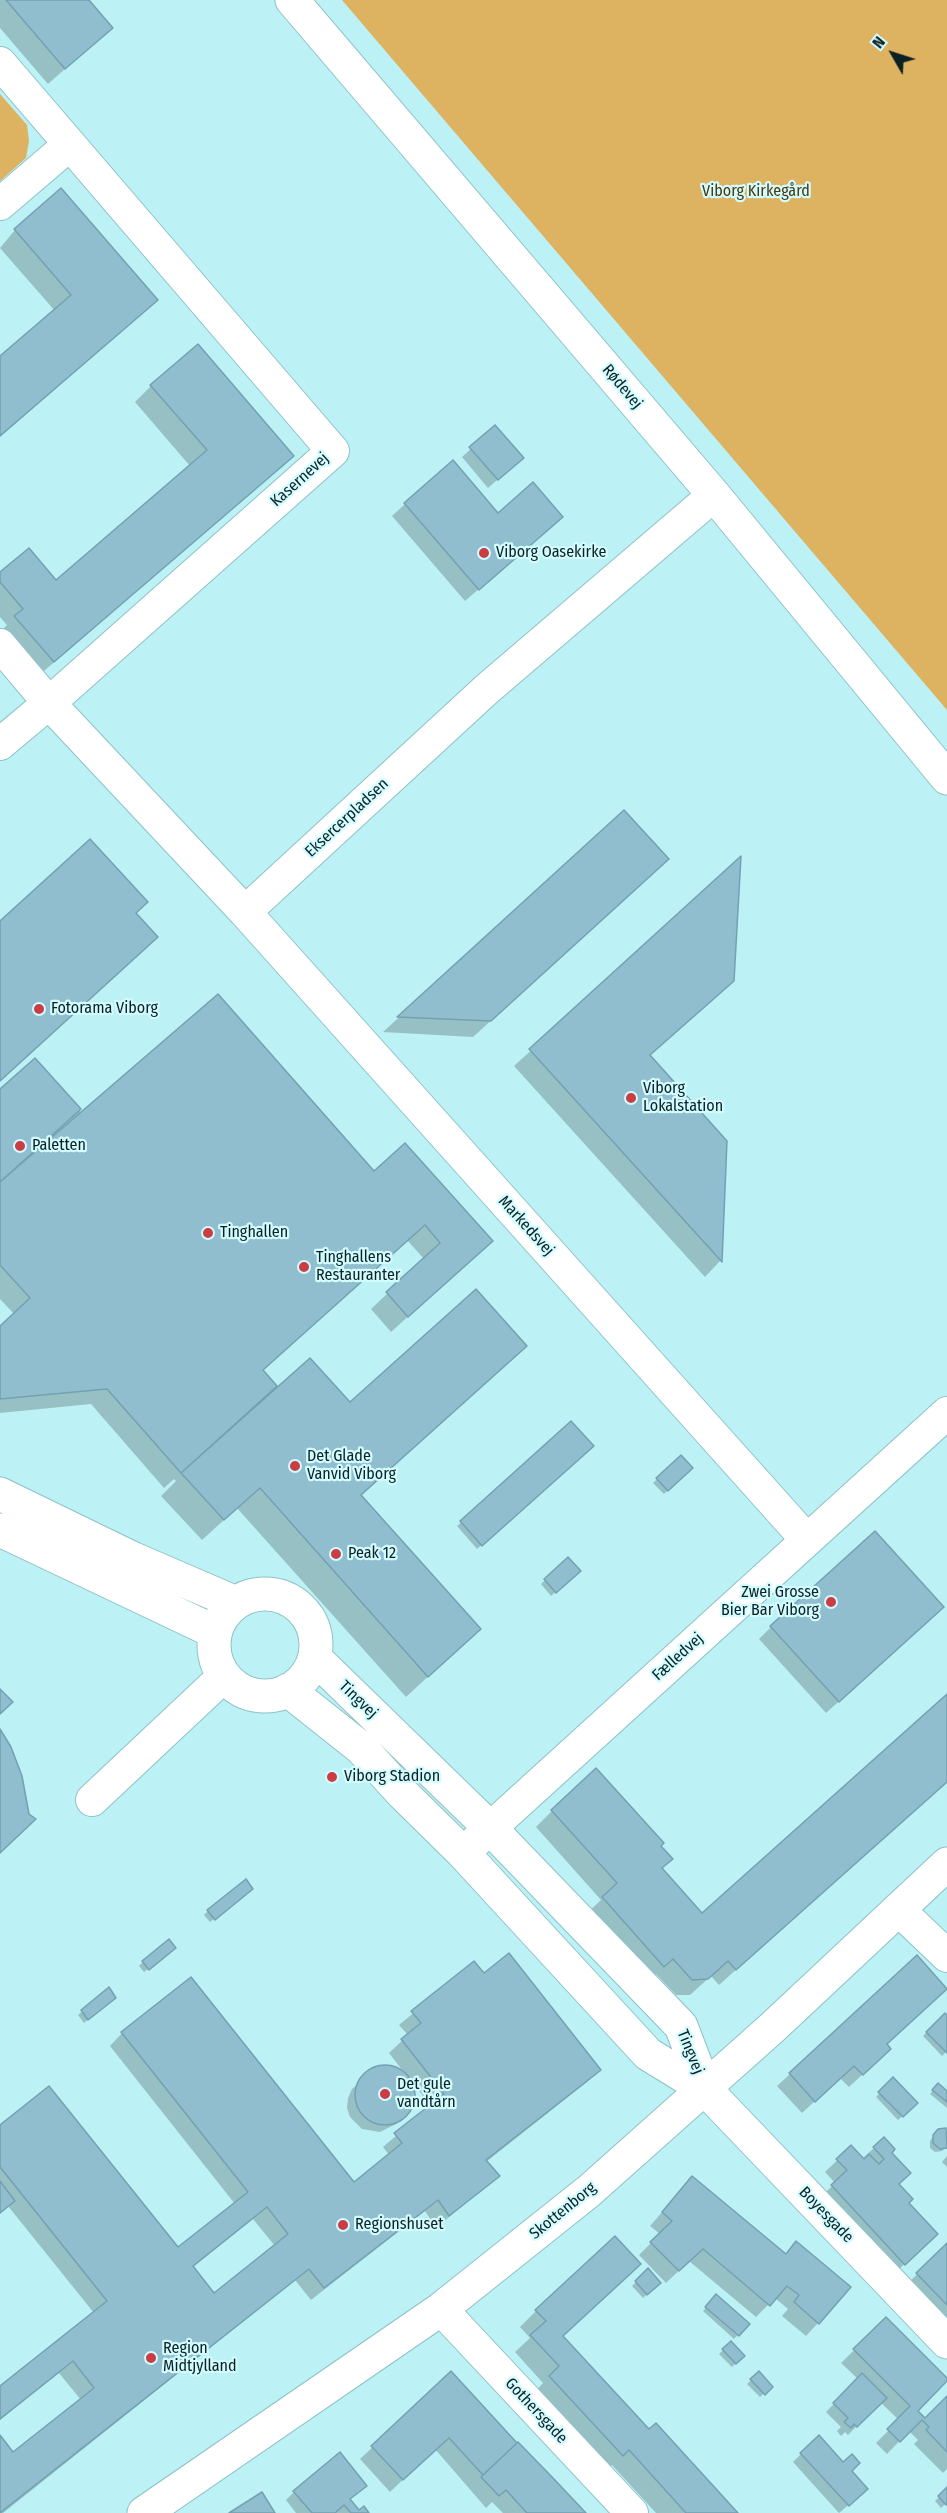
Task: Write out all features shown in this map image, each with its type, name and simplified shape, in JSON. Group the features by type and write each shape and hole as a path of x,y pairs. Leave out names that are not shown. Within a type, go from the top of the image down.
{"street":[{"name":"Rødevej","path":"292,0 714,495 947,778"},
{"name":"Kasernevej","path":"0,63 333,451 49,702"},
{"path":"0,204 69,145"},
{"name":"Eksercerpladsen","path":"245,912 487,689 714,495"},
{"path":"0,645 49,702 245,912"},
{"path":"0,744 49,702"},
{"name":"Markedsvej","path":"245,912 807,1540"},
{"name":"Fælledvej","path":"463,1853 947,1413"},
{"path":"0,1494 134,1559 236,1603"},
{"path":"0,1530 215,1632"},
{"path":"263,1593 278,1595 292,1601 302,1609 312,1625 316,1644 315,1658 309,1671 300,1682 288,1690 271,1696 254,1695 238,1688 224,1676 217,1663 213,1647 215,1632 226,1610 236,1603 249,1596 263,1593"},
{"name":"Tingvej","path":"315,1658 490,1828 681,2026 705,2089"},
{"path":"92,1800 224,1676"},
{"name":"Tingvej","path":"288,1690 362,1748 403,1794 463,1853 648,2054 705,2089"},
{"name":"Skottenborg","path":"144,2513 441,2309 589,2191 705,2089 947,1864"},
{"path":"898,1909 947,1956"},
{"name":"Boyesgade","path":"705,2089 947,2342"},
{"name":"Gothersgade","path":"441,2309 632,2513"}],"green space":[{"name":"Viborg Kirkegård","path":"342,0 947,0 947,710"},
{"path":"0,94 27,125 29,141 26,158 0,181"}],"building":[{"path":"6,0 89,0 113,28 65,69"},
{"path":"61,188 158,300 0,436 0,356 71,295 14,229"},
{"path":"198,344 294,456 54,662 14,616 23,609 0,582 0,572 29,548 56,580 207,450 150,385"},
{"path":"495,425 524,458 498,480 469,447"},
{"name":"Viborg Oasekirke","path":"453,460 498,513 533,482 563,517 479,590 404,503"},
{"path":"624,810 669,859 491,1021 397,1017"},
{"name":"Fotorama Viborg","path":"90,839 148,902 136,913 158,937 0,1081 0,921"},
{"name":"Viborg Lokalstation","path":"741,856 734,981 650,1055 727,1141 722,1262 529,1049"},
{"name":"Tinghallen","path":"218,994 374,1171 405,1143 493,1241 408,1317 386,1292 440,1243 425,1225 263,1370 277,1386 181,1473 107,1389 0,1399 0,1326 30,1298 0,1265 0,1182"},
{"name":"Paletten","path":"35,1058 81,1109 0,1182 0,1089"},
{"path":"476,1289 527,1346 361,1495 481,1629 428,1677 260,1488 224,1520 181,1473 310,1358 350,1402"},
{"path":"571,1421 594,1446 482,1546 460,1521"},
{"path":"681,1455 693,1468 668,1491 656,1478"},
{"path":"875,1531 944,1607 839,1702 770,1626"},
{"path":"568,1557 581,1571 556,1593 544,1579"},
{"path":"0,1689 13,1702 0,1714"},
{"path":"947,1694 947,1782 736,1970 728,1961 708,1979 692,1980 673,1959 664,1967 602,1897 617,1883 551,1810 596,1768 664,1843 661,1846 673,1859 662,1868 702,1913"},
{"path":"0,1729 11,1747 22,1776 29,1814 36,1819 0,1853"},
{"path":"246,1879 253,1889 215,1920 207,1910"},
{"path":"169,1939 176,1948 149,1970 142,1961"},
{"name":"Regionshuset","path":"509,1953 601,2070 486,2160 500,2176 449,2216 438,2200 324,2288 309,2269 0,2513 0,2435 13,2452 94,2388 73,2361 0,2419 0,2386 107,2301 0,2167 0,2125 49,2086 178,2247 248,2192 121,2032 191,1977 354,2182 402,2143 394,2133 444,2094 401,2039 421,2023 411,2011 474,1961 484,1973","holes":["267,2207 288,2234 214,2293 193,2266"]},
{"path":"917,1955 947,1989 887,2044 891,2049 863,2075 854,2066 815,2102 789,2073"},
{"path":"109,1987 116,1998 88,2020 81,2010"},
{"path":"945,2013 947,2015 947,2053 926,2032"},
{"name":"Det gule vandtårn","path":"385,2065 406,2074 415,2095 406,2116 385,2125 364,2116 355,2095 364,2074"},
{"path":"893,2077 918,2103 903,2117 878,2092"},
{"path":"938,2083 947,2091 947,2102 932,2090"},
{"path":"946,2128 947,2148 940,2149 933,2143 933,2135 938,2129"},
{"path":"884,2137 895,2149 892,2153 911,2173 899,2184 913,2199 909,2203 938,2234 905,2265 831,2185 847,2170 836,2159 851,2145 864,2159 869,2154 879,2164 884,2159 873,2147"},
{"path":"692,2176 786,2254 796,2241 851,2287 819,2324 794,2302 799,2295 787,2286 770,2306 703,2249 679,2271 650,2242 672,2221 662,2212"},
{"path":"0,2181 15,2201 0,2213"},
{"path":"615,2236 641,2264 563,2336 649,2429 656,2423 738,2513 686,2513 629,2450 623,2456 549,2376 559,2366 530,2335 546,2321 535,2310"},
{"path":"947,2243 947,2305 916,2273"},
{"path":"648,2268 661,2283 647,2295 635,2281"},
{"path":"716,2294 750,2324 739,2336 705,2307"},
{"path":"886,2317 947,2378 947,2381 918,2411 925,2418 947,2396 947,2452 926,2430 929,2427 922,2420 900,2442 887,2429 910,2406 853,2349"},
{"path":"731,2341 745,2356 736,2364 722,2349"},
{"path":"451,2371 517,2443 483,2475 449,2438 403,2480 371,2446"},
{"path":"759,2371 773,2387 765,2395 750,2379"},
{"path":"862,2373 887,2398 857,2427 854,2424 851,2428 844,2422 848,2418 833,2403"},
{"path":"819,2435 843,2462 852,2454 860,2463 852,2471 868,2489 849,2506 800,2453"},
{"path":"518,2442 586,2513 527,2513 506,2490 499,2496 481,2477"},
{"path":"340,2452 367,2486 350,2499 359,2510 364,2506 369,2513 351,2513 344,2505 335,2513 312,2513 293,2491"},
{"path":"947,2487 947,2504 946,2505 938,2496"},
{"path":"262,2492 275,2513 229,2513"}],"place":[{"name":"Viborg Oasekirke","path":"484,553"},
{"name":"Fotorama Viborg","path":"39,1009"},
{"name":"Viborg Lokalstation","path":"631,1098"},
{"name":"Paletten","path":"20,1146"},
{"name":"Tinghallen","path":"208,1233"},
{"name":"Tinghallens Restauranter","path":"304,1267"},
{"name":"Det Glade Vanvid Viborg","path":"295,1466"},
{"name":"Peak 12","path":"336,1554"},
{"name":"Zwei Grosse Bier Bar Viborg","path":"831,1602"},
{"name":"Viborg Stadion","path":"332,1777"},
{"name":"Det gule vandtårn","path":"385,2094"},
{"name":"Regionshuset","path":"343,2225"},
{"name":"Region Midtjylland","path":"151,2358"}]}
